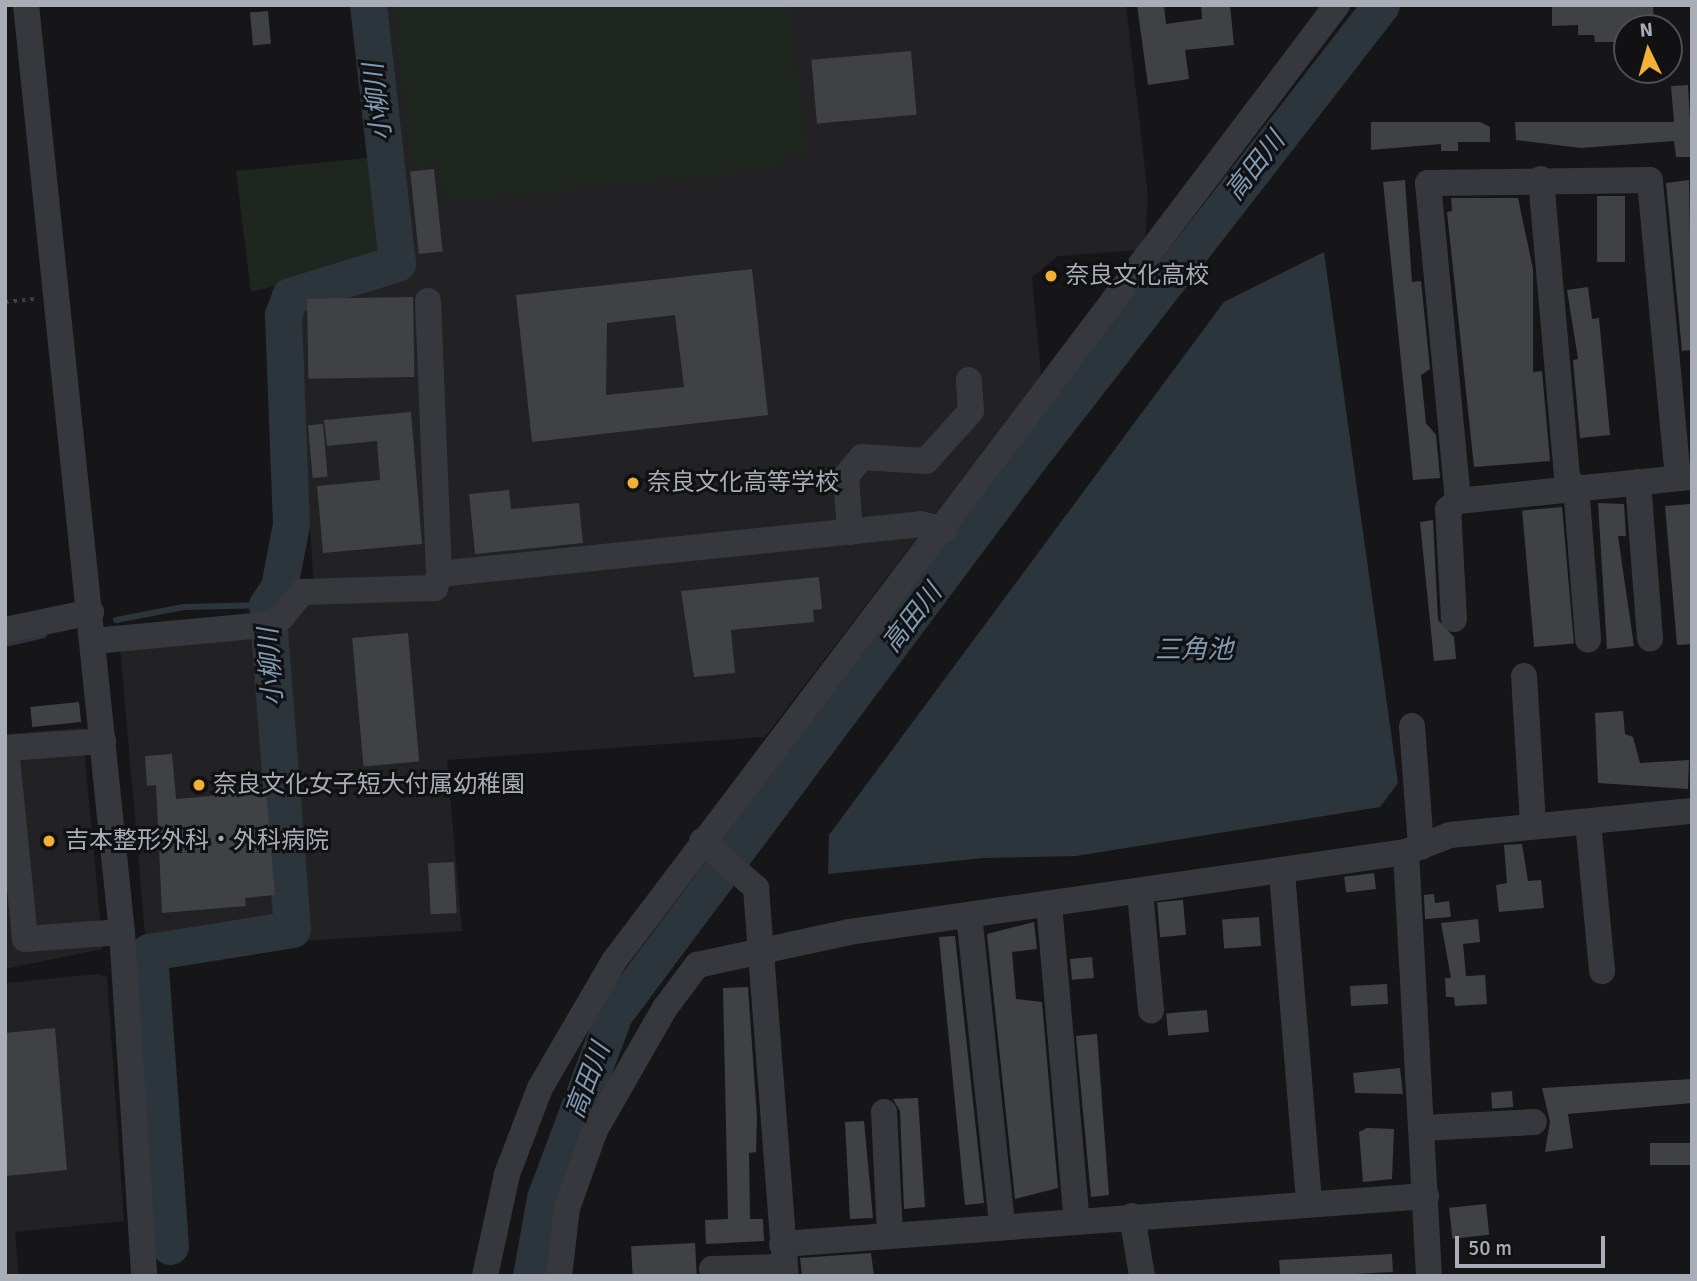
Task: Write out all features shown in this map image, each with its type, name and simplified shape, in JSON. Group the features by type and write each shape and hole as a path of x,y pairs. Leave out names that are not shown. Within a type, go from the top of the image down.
{"street":[{"path":"26,5 91,612 122,932 144,1276"},
{"path":"485,1276 507,1174 540,1088 614,961 708,846 1337,5"},
{"path":"1541,179 1588,640"},
{"path":"1454,619 1448,509 1458,501 1572,487 1685,478 1650,180 1541,179 1428,183 1458,501"},
{"path":"94,641 272,621 302,592 435,588 439,574 428,301"},
{"path":"850,532 846,476 862,457 926,461 971,411 969,380"},
{"path":"1638,482 1650,639"},
{"path":"439,574 921,524 944,530"},
{"path":"5,630 91,612"},
{"path":"1524,676 1533,823"},
{"path":"1412,726 1413,849 1429,1276"},
{"path":"103,741 6,748 15,942 122,932"},
{"path":"559,1276 567,1208 596,1130 665,1008 697,965 765,949 968,915 1282,873 1413,849 1450,835 1533,823 1588,822 1692,811"},
{"path":"1588,822 1602,971"},
{"path":"708,846 749,878 757,888 765,949 784,1262"},
{"path":"1282,873 1309,1202"},
{"path":"1140,893 1151,1010"},
{"path":"1049,905 1077,1221"},
{"path":"968,915 1002,1226"},
{"path":"884,1112 890,1235"},
{"path":"1423,1128 1534,1122"},
{"path":"712,1269 784,1262 890,1235 1309,1202 1426,1196"},
{"path":"1132,1216 1142,1276"}],"shaded area":[{"name":"奈良文化高等学校","path":"387,5 1126,5 1148,195 1145,243 1139,250 1058,256 1032,277 1041,375 765,737 447,760 462,931 302,941 281,626 314,591 296,299 390,284 407,274 415,257"},
{"path":"393,5 790,5 808,153 787,155 771,170 444,203 439,164 410,167"},
{"path":"377,157 392,257 251,292 236,171"},
{"name":"奈良文化女子短大付属幼稚園","path":"255,630 281,923 145,935 120,642"},
{"name":"吉本整形外科・外科病院","path":"82,728 103,949 5,969 5,734"},
{"path":"98,974 107,977 124,1221 15,1232 19,1276 5,1276 5,983"}],"water":[{"name":"三角池","path":"1324,252 1398,783 1380,807 1076,856 983,858 828,874 829,835 1224,302"}],"building":[{"path":"1137,5 1164,5 1166,24 1202,19 1201,5 1230,5 1234,45 1185,50 1189,79 1148,85"},
{"path":"1552,5 1653,5 1653,14 1613,14 1613,42 1595,42 1594,35 1578,35 1578,25 1552,26"},
{"path":"268,11 271,44 253,45 250,13"},
{"path":"911,51 917,115 817,123 811,60"},
{"path":"1688,85 1692,157 1676,157 1674,141 1581,148 1516,140 1515,122 1674,122 1671,86"},
{"path":"1371,122 1480,122 1490,127 1490,142 1458,142 1458,151 1441,151 1441,144 1371,150"},
{"path":"434,169 443,252 419,254 410,172"},
{"path":"1405,180 1412,282 1421,281 1430,369 1421,375 1426,423 1436,435 1440,478 1413,480 1383,182"},
{"path":"1689,180 1692,350 1682,351 1666,183"},
{"path":"1597,196 1625,196 1625,262 1597,262"},
{"path":"1451,198 1518,198 1533,269 1533,372 1542,371 1550,461 1474,467 1447,212 1452,211"},
{"path":"752,269 768,415 532,442 516,295","holes":["675,315 684,387 606,395 607,323"]},
{"path":"1588,287 1592,319 1599,318 1610,435 1580,438 1573,360 1578,359 1567,290"},
{"path":"413,297 414,377 308,379 307,299"},
{"path":"411,412 422,544 323,553 317,486 380,480 377,441 327,446 324,420"},
{"path":"323,424 328,477 313,478 308,425"},
{"path":"509,490 511,509 579,503 583,543 475,554 469,494"},
{"path":"1598,503 1624,504 1626,536 1618,536 1634,646 1607,649"},
{"path":"1691,504 1692,644 1677,645 1665,506"},
{"path":"1562,507 1574,643 1534,647 1522,510"},
{"path":"1433,520 1438,620 1454,637 1456,659 1434,661 1420,522"},
{"path":"819,577 822,609 813,610 814,622 731,630 735,673 694,677 681,591"},
{"path":"408,633 419,762 363,766 352,638"},
{"path":"79,702 81,722 32,727 30,707"},
{"path":"1623,711 1625,734 1633,737 1640,763 1689,760 1688,789 1598,783 1595,713"},
{"path":"172,754 176,799 266,791 275,895 245,898 246,906 162,913 156,785 147,786 145,756"},
{"path":"1522,844 1528,881 1541,880 1544,908 1499,912 1496,885 1507,883 1504,845"},
{"path":"454,862 457,913 431,914 428,863"},
{"path":"1374,873 1376,889 1346,893 1344,877"},
{"path":"1434,894 1435,903 1449,901 1451,917 1425,919 1424,895"},
{"path":"1183,900 1186,935 1160,937 1157,902"},
{"path":"1259,917 1261,946 1224,949 1222,920"},
{"path":"1478,919 1480,942 1463,944 1466,976 1485,975 1487,1004 1455,1006 1454,997 1446,997 1445,978 1451,978 1441,923"},
{"path":"1034,922 1037,949 1012,952 1016,999 1042,1002 1058,1188 1015,1199 987,934"},
{"path":"955,936 984,1203 965,1205 939,937"},
{"path":"1092,957 1094,978 1072,980 1070,959"},
{"path":"1387,984 1388,1004 1351,1006 1350,986"},
{"path":"748,987 757,1117 756,1152 749,1153 750,1219 763,1219 764,1241 706,1244 705,1220 728,1219 723,988"},
{"path":"1207,1010 1209,1032 1168,1035 1166,1014"},
{"path":"55,1028 67,1170 5,1176 5,1033"},
{"path":"1097,1034 1109,1195 1091,1197 1076,1036"},
{"path":"1400,1068 1403,1094 1355,1093 1353,1073"},
{"path":"1692,1079 1692,1103 1568,1114 1573,1148 1545,1152 1550,1122 1542,1088"},
{"path":"1512,1091 1513,1107 1492,1108 1491,1092"},
{"path":"918,1098 925,1207 904,1209 900,1111 893,1099"},
{"path":"864,1121 873,1218 850,1219 845,1122"},
{"path":"1367,1128 1394,1129 1392,1179 1363,1182 1359,1132"},
{"path":"1650,1143 1692,1143 1692,1165 1650,1165"},
{"path":"1486,1204 1489,1235 1452,1239 1449,1208"},
{"path":"695,1243 697,1276 633,1276 631,1246"},
{"path":"871,1253 874,1276 802,1276 800,1258"},
{"path":"1392,1254 1393,1272 1280,1276 1279,1260"}],"waterway":[{"name":"小柳川","path":"170,1246 149,952 292,929 267,605 279,587 291,524 283,315 290,296 397,263 368,5"},
{"name":"高田川","path":"531,1276 545,1198 614,1014 1030,457 1381,5"},
{"path":"116,620 184,607 267,605"},
{"path":"5,644 44,635"}],"place":[{"name":"奈良文化高校","path":"1051,276"},
{"name":"奈良文化高等学校","path":"633,483"},
{"name":"奈良文化女子短大付属幼稚園","path":"199,785"},
{"name":"吉本整形外科・外科病院","path":"49,841"}]}
